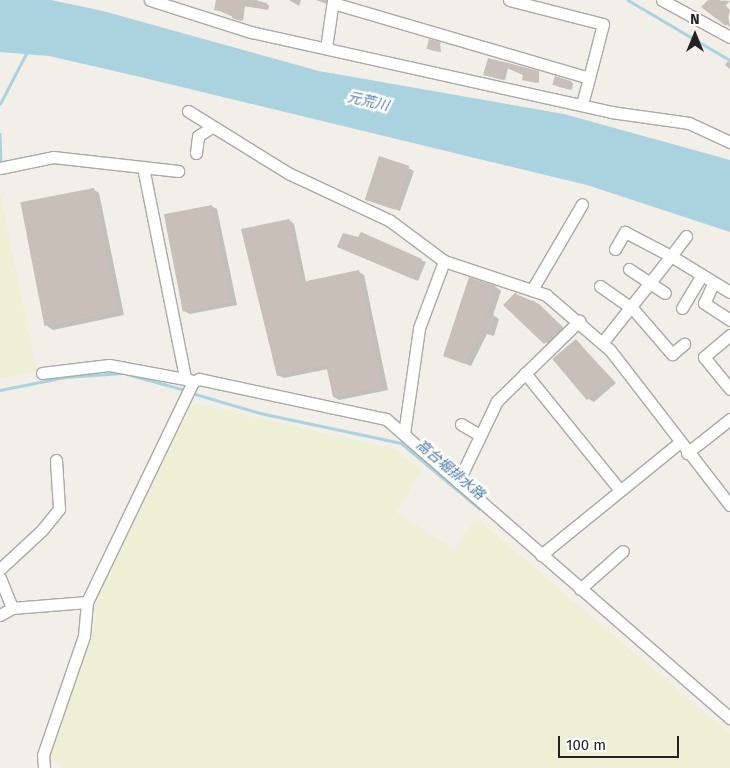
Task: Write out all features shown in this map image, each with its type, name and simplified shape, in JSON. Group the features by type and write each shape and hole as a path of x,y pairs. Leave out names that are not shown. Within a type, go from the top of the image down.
{"street":[{"path":"150,0 251,32 582,104 689,124 730,142"},
{"path":"509,0 603,24 582,104"},
{"path":"662,0 730,36"},
{"path":"326,48 333,1 589,78"},
{"path":"188,111 288,173 388,220 444,261 533,288 579,321 602,343 679,443 730,505"},
{"path":"196,153 198,136 212,127"},
{"path":"0,168 52,157 178,171"},
{"path":"44,768 43,755 84,636 87,602 189,380 143,167"},
{"path":"533,288 582,204"},
{"path":"615,249 625,232 671,256 713,284 730,292"},
{"path":"602,343 633,309 686,236"},
{"path":"404,434 420,328 444,261"},
{"path":"628,269 665,293"},
{"path":"682,308 701,276"},
{"path":"713,284 704,303 730,320"},
{"path":"600,286 633,309 672,354 684,344"},
{"path":"458,482 497,401 579,321"},
{"path":"730,335 704,357 730,389"},
{"path":"42,373 109,365 189,380 222,381 386,419 730,718"},
{"path":"525,373 619,489"},
{"path":"687,453 730,419"},
{"path":"461,424 479,435"},
{"path":"541,555 619,489 679,443"},
{"path":"0,569 42,530 59,509 56,460"},
{"path":"580,589 623,551"},
{"path":"0,578 12,608"},
{"path":"0,615 12,608 87,602"}],"green space":[{"path":"0,193 37,371 0,378"},
{"path":"192,403 395,449 422,470 396,512 454,550 476,518 730,734 730,768 63,768 49,756 95,625 96,598"}],"water":[{"name":"元荒川","path":"0,0 51,0 103,11 319,71 564,114 730,160 730,232 587,185 49,56 0,52"}],"building":[{"path":"216,0 254,0 267,3 266,9 243,6 241,21 232,18 233,13 214,10"},
{"path":"708,0 720,0 730,10 726,26 701,7"},
{"path":"429,39 441,42 438,52 427,49"},
{"path":"488,58 539,71 537,83 522,80 523,74 506,68 503,80 483,75"},
{"path":"555,76 571,81 569,90 552,85"},
{"path":"379,156 409,166 395,210 365,200"},
{"path":"94,188 118,312 44,326 20,202"},
{"path":"212,205 231,302 183,312 164,214"},
{"path":"289,219 302,282 359,270 383,387 333,397 326,365 277,376 241,229"},
{"path":"361,232 422,259 413,279 337,247 343,233 358,237"},
{"path":"469,277 496,286 483,327 494,314 488,334 481,331 465,364 443,356"},
{"path":"515,293 530,303 533,300 562,327 544,344 503,305"},
{"path":"576,339 611,380 587,400 552,359"}],"waterway":[{"path":"628,0 730,60"},
{"path":"0,104 27,52"},
{"path":"0,134 1,163"},
{"name":"高台堀排水路","path":"0,390 65,377 122,373"},
{"name":"高台堀排水路","path":"127,374 185,390"},
{"name":"高台堀排水路","path":"192,393 260,413 401,443 479,508"}]}
